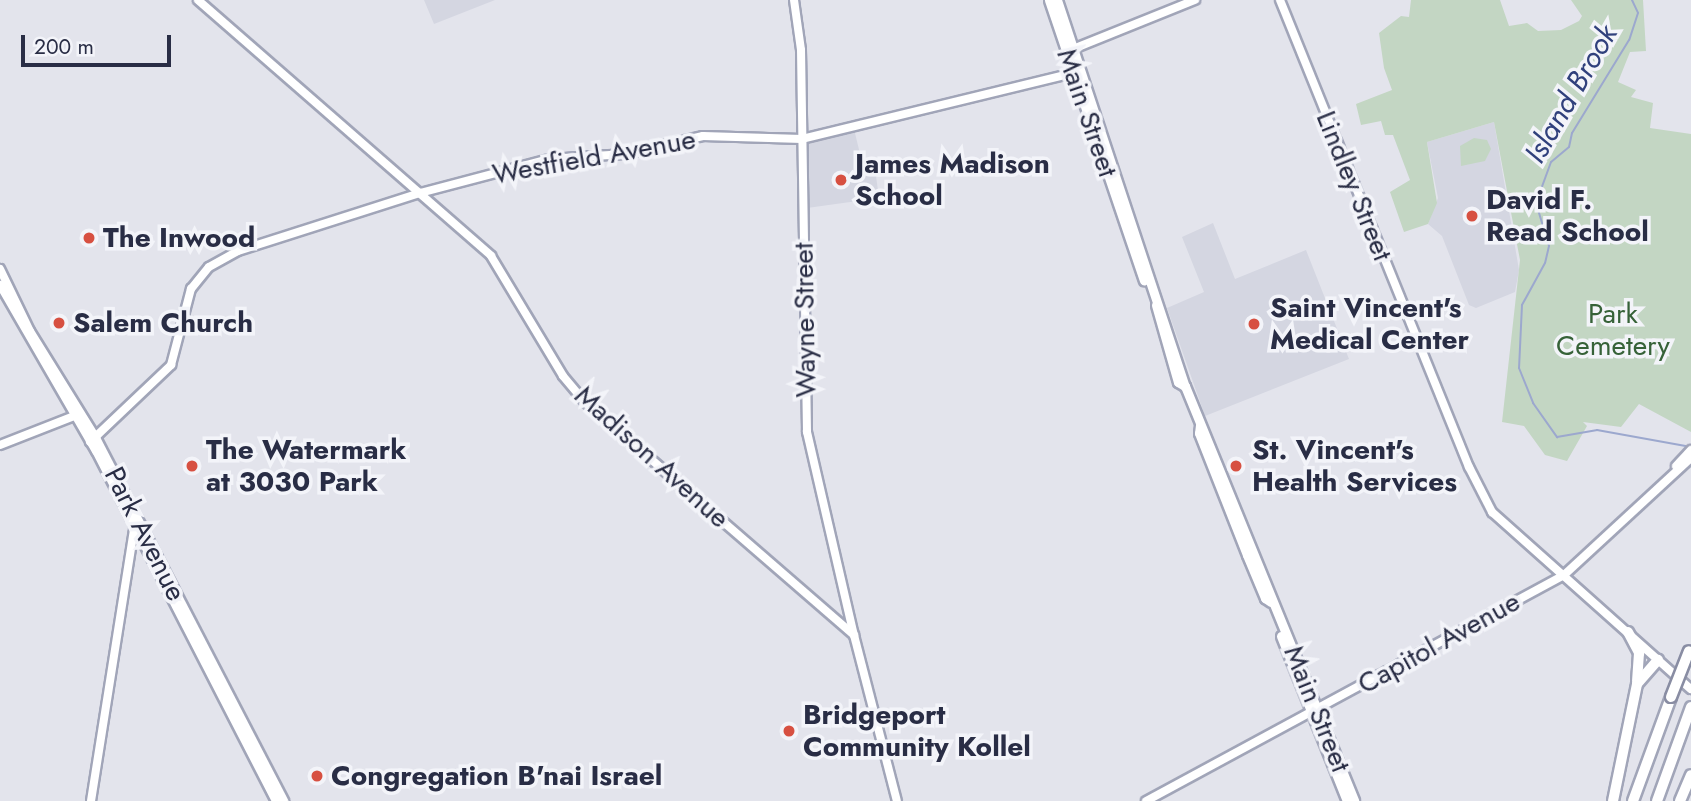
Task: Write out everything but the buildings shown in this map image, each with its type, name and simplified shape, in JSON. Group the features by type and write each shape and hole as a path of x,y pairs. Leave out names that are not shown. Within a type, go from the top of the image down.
{"highway":[{"path":"1613,801 1640,657 1628,632"},
{"path":"1633,801 1690,648"},
{"path":"1637,684 1658,660"},
{"path":"1657,801 1691,707"},
{"path":"1680,801 1691,775"}],"main road":[{"name":"Madison Avenue","path":"198,0 491,256 563,376 585,401 854,635"},
{"name":"Wayne Street","path":"794,0 801,50 807,432 854,635"},
{"name":"Main Street","path":"1049,0 1070,50"},
{"name":"Main Street","path":"1056,0 1077,72 1156,305 1178,382 1185,386 1278,617 1347,801"},
{"path":"1070,50 1195,0"},
{"name":"Lindley Street","path":"1280,0 1469,467 1492,512 1691,689"},
{"name":"Westfield Avenue","path":"93,440 172,365 191,289 218,260 420,193 549,159 625,155 703,136 802,139 1077,72"},
{"name":"Park Avenue","path":"0,269 76,416"},
{"name":"Park Avenue","path":"0,285 141,522 284,801"},
{"path":"0,445 76,416"},
{"name":"Park Avenue","path":"93,440 134,530 276,801"},
{"name":"Capitol Avenue","path":"1672,473 1691,450"},
{"name":"Capitol Avenue","path":"1146,801 1564,575 1691,458"},
{"path":"91,801 134,530 141,522"},
{"path":"854,635 897,801"},
{"name":"Main Street","path":"1314,711 1354,801"}],"shaded area":[{"path":"424,0 495,0 434,24"},
{"name":"David F. Read School","path":"1494,122 1519,270 1515,292 1476,308 1469,305 1442,236 1428,224 1438,198 1427,142"},
{"name":"James Madison School","path":"854,129 862,162 874,161 879,198 807,208 805,141"},
{"name":"Saint Vincent's Medical Center","path":"1213,223 1235,279 1306,250 1349,359 1205,416 1167,308 1204,292 1182,237"}],"green space":[{"name":"Park Cemetery","path":"1411,0 1500,0 1509,26 1527,23 1538,31 1561,30 1579,21 1582,16 1571,0 1643,0 1646,51 1630,52 1618,82 1636,90 1631,97 1653,103 1650,128 1691,134 1691,432 1639,404 1621,427 1583,422 1587,426 1567,461 1545,455 1524,426 1502,422 1520,260 1494,122 1427,142 1437,203 1428,224 1404,232 1390,192 1410,180 1393,135 1385,135 1381,121 1361,125 1356,104 1392,90 1384,68 1379,33 1401,16 1409,17"},
{"path":"1474,138 1487,140 1491,149 1485,161 1461,166 1460,146"}],"waterway":[{"name":"Island Brook","path":"1632,0 1638,13 1629,40 1572,133 1569,147 1551,162 1536,203 1549,246 1545,263 1522,305 1519,368 1533,403 1557,437 1597,430 1686,446"}],"place":[{"name":"James Madison School","path":"841,180"},
{"name":"David F. Read School","path":"1472,216"},
{"name":"The Inwood","path":"89,238"},
{"name":"Salem Church","path":"59,323"},
{"name":"Saint Vincent's Medical Center","path":"1254,324"},
{"name":"The Watermark at 3030 Park","path":"192,466"},
{"name":"St. Vincent's Health Services","path":"1236,466"},
{"name":"Bridgeport Community Kollel","path":"789,731"},
{"name":"Congregation B'nai Israel","path":"317,776"}]}
